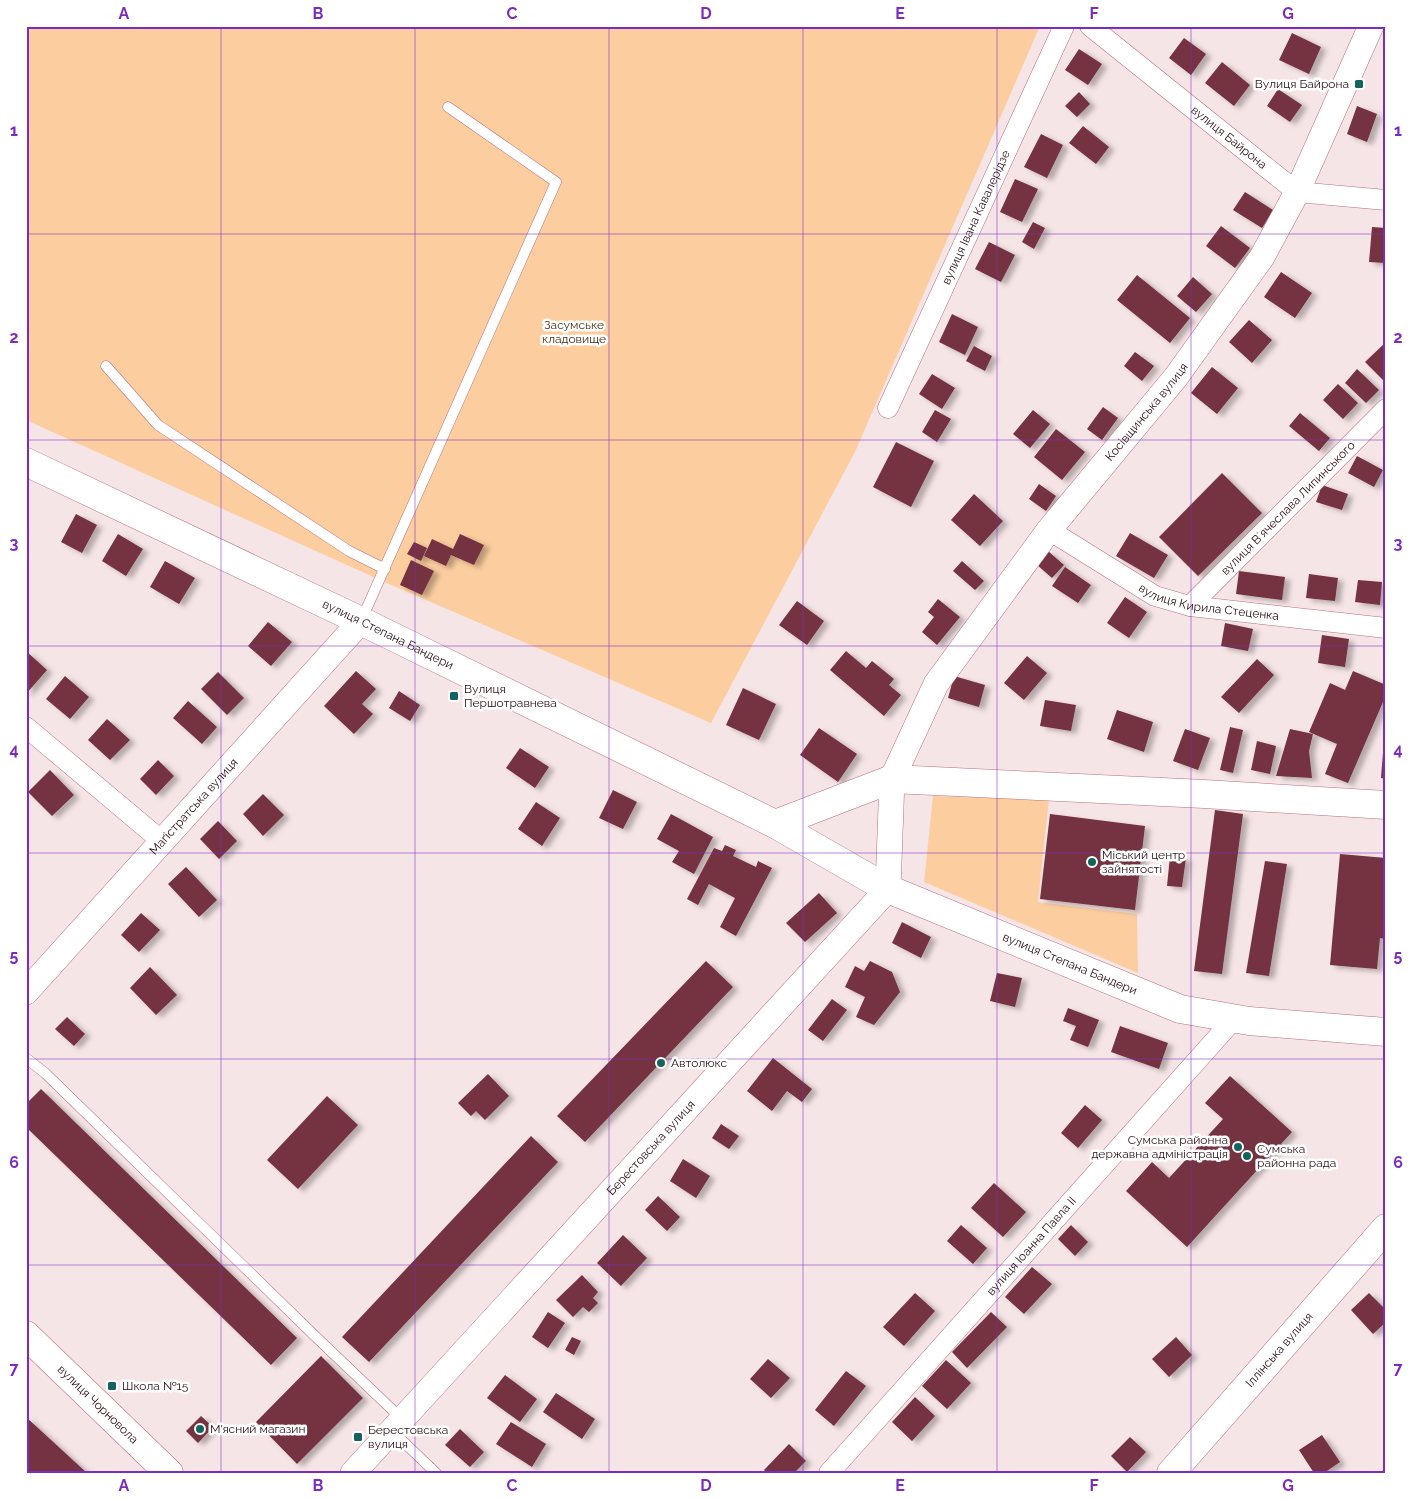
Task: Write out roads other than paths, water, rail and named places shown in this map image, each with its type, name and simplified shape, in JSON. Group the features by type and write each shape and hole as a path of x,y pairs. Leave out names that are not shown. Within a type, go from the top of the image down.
{"main road":[{"name":"вулиця Степана Бандери","path":"26,462 361,621 776,824 888,889 1180,1009 1234,1019 1386,1032"},
{"path":"776,824 892,779 1386,805"},
{"name":"Іллінська вулиця","path":"1171,1473 1386,1228"},
{"name":"вулиця Чорновола","path":"26,1336 169,1473"}],"street":[{"name":"вулиця Івана Кавалерідзе","path":"888,408 1064,26"},
{"name":"вулиця Байрона","path":"1090,26 1297,192"},
{"name":"Косівщинська вулиця","path":"892,779 936,684 1049,530 1176,376 1262,257 1297,192 1371,26"},
{"path":"1297,192 1386,200"},
{"name":"вулиця Вʼячеслава Липинського","path":"1190,606 1386,409"},
{"name":"вулиця Кирила Стеценка","path":"1049,530 1156,596 1190,606 1386,628"},
{"name":"Маґістратська вулиця","path":"26,992 361,621"},
{"path":"26,727 163,842"},
{"path":"888,889 892,779"},
{"name":"Берестовська вулиця","path":"353,1473 888,889"},
{"name":"вулиця Іоанна Павла II","path":"829,1473 1234,1019"}],"lane":[{"path":"361,621 556,182 448,108"},
{"path":"106,366 158,425 349,551 385,569"},
{"path":"26,1058 45,1073 310,1332 397,1425 436,1473"}],"place":[{"name":"Вулиця Байрона","path":"1359,84"},
{"name":"Вулиця Першотравнева","path":"454,696"},
{"name":"Міський центр зайнятості","path":"1092,862"},
{"name":"Автолюкс","path":"661,1063"},
{"name":"Сумська районна державна адміністрація","path":"1238,1147"},
{"name":"Сумська районна рада","path":"1247,1156"},
{"name":"Школа №15","path":"112,1386"},
{"name":"М'ясний магазин","path":"200,1429"},
{"name":"Берестовська вулиця","path":"358,1437"}],"park label":[{"name":"Засумське кладовище","path":"574,332"}]}
